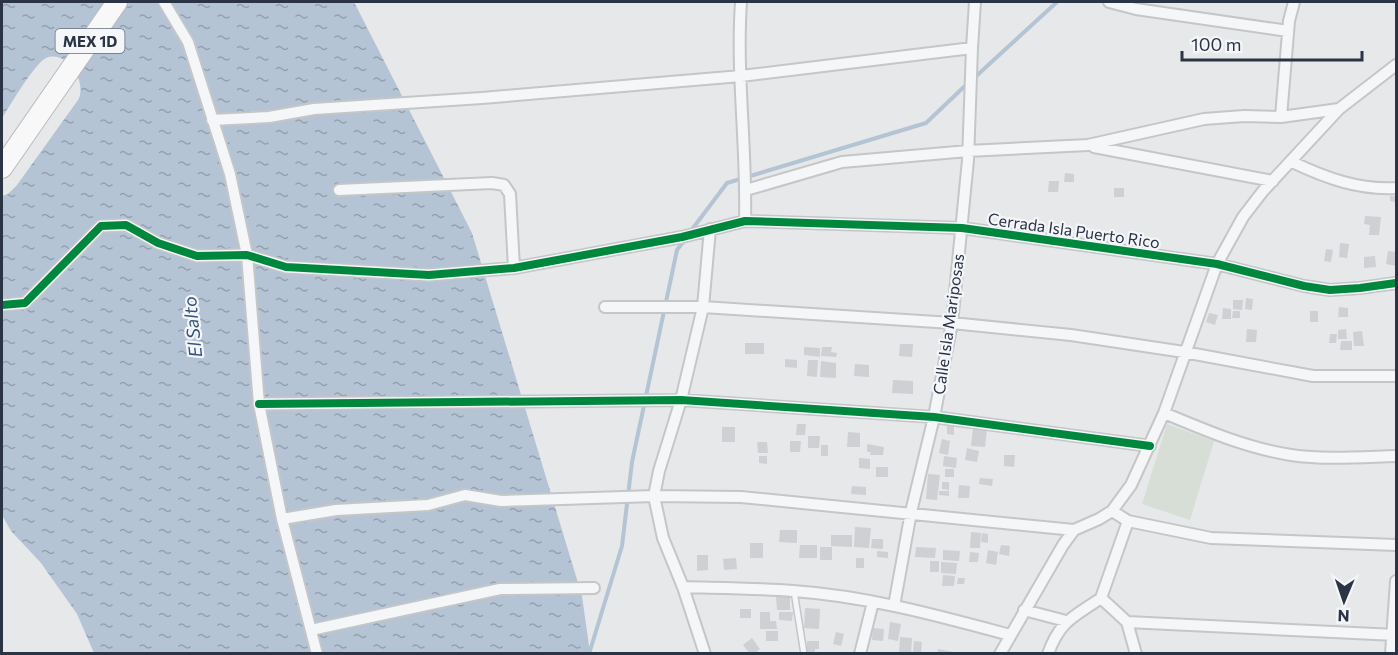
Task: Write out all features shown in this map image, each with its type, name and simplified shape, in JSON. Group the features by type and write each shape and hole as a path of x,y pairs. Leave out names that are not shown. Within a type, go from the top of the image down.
{"highway":[{"name":"MEX 1D","path":"2,168 117,2"}],"street":[{"path":"741,2 738,40 746,190 745,221"},
{"name":"Calle Isla Mariposas","path":"894,606 911,512 934,417 952,323 968,151 975,2"},
{"path":"1110,2 1136,9 1288,31"},
{"path":"1281,117 1288,31 1294,2"},
{"path":"167,3 188,42 230,174 247,255 259,404 282,519 317,654"},
{"path":"212,120 269,117 314,109 482,98 741,76 972,48"},
{"path":"282,519 336,510 428,505 465,495 501,501 654,496 741,497 911,512 1074,530 1112,511 1131,485 1164,412 1217,264 1243,217 1263,191 1339,109 1396,65"},
{"path":"1381,77 1396,76"},
{"path":"746,190 842,162 968,151 1088,146 1204,119 1244,116 1281,117 1339,109"},
{"path":"1088,146 1273,181"},
{"path":"1292,162 1346,184 1396,188"},
{"path":"339,190 492,183 504,185 510,194 514,268"},
{"name":"Cerrada Isla Puerto Rico","path":"2,304 26,303 101,226 126,225 158,243 197,256 247,255 286,267 429,275 514,268 682,237 745,221 962,228 1217,264 1304,286 1330,290 1396,283"},
{"path":"705,654 683,587 663,538 654,496 658,471 681,400 703,307 710,230"},
{"path":"605,307 703,307 952,323 1071,336 1184,352 1313,376 1396,376"},
{"path":"259,404 681,400 934,417 1150,446"},
{"path":"1164,412 1253,447 1292,455 1353,458 1396,456"},
{"path":"1112,511 1128,521 1211,538 1396,545"},
{"path":"1048,654 1053,639 1066,621 1101,598 1128,521"},
{"path":"1000,654 1046,572 1074,530"},
{"path":"1391,654 1396,581"},
{"path":"683,587 794,591 873,602 928,613 1010,635"},
{"path":"311,630 500,589 594,588"},
{"path":"1101,598 1127,622 1136,654"},
{"path":"861,654 873,602"},
{"path":"1024,610 1066,621"},
{"path":"1127,622 1394,635"}],"lane":[{"path":"794,591 804,654"}],"shaded area":[{"path":"1167,424 1214,441 1190,520 1142,504"}],"water":[{"name":"El Salto","path":"2,2 354,2 472,233 582,596 590,653 94,653 77,614 41,563 11,531 2,515 2,196 8,194 17,185 78,100 80,85 74,69 68,63 61,58 46,58 29,76 2,118"}],"building":[{"path":"1065,173 1074,174 1074,182 1064,182"},
{"path":"1049,181 1059,181 1058,192 1048,192"},
{"path":"1114,188 1124,188 1124,197 1114,197"},
{"path":"1390,196 1396,196 1396,202 1390,201"},
{"path":"1365,216 1381,217 1379,235 1369,235 1370,225 1364,224"},
{"path":"1340,243 1349,244 1347,258 1339,257"},
{"path":"1326,249 1333,250 1331,262 1324,261"},
{"path":"1388,251 1396,252 1396,266 1386,264"},
{"path":"1375,256 1376,267 1364,268 1364,257"},
{"path":"1246,298 1253,299 1252,310 1245,309"},
{"path":"1233,300 1243,300 1242,310 1233,309"},
{"path":"1339,307 1348,308 1348,317 1338,317"},
{"path":"1223,308 1231,309 1231,319 1222,319"},
{"path":"1233,311 1240,311 1240,318 1232,318"},
{"path":"1310,311 1318,311 1318,322 1310,322"},
{"path":"1209,313 1218,315 1215,325 1206,322"},
{"path":"1247,329 1257,330 1256,342 1246,342"},
{"path":"1346,329 1347,339 1338,339 1338,330"},
{"path":"1362,331 1364,346 1354,346 1353,332"},
{"path":"1330,334 1337,334 1336,343 1329,343"},
{"path":"1341,341 1352,341 1352,350 1340,350"},
{"path":"745,343 764,343 764,354 745,354"},
{"path":"900,344 913,344 912,357 899,356"},
{"path":"804,347 820,348 820,357 804,355"},
{"path":"822,347 832,347 831,352 837,353 836,357 821,356"},
{"path":"785,359 797,360 797,368 785,367"},
{"path":"808,360 818,360 817,377 807,376"},
{"path":"821,361 836,363 836,378 820,377"},
{"path":"855,364 869,365 869,377 854,376"},
{"path":"893,380 913,381 913,394 892,393"},
{"path":"797,424 806,424 805,435 796,435"},
{"path":"947,424 954,425 954,435 947,434"},
{"path":"722,427 735,427 735,442 722,442"},
{"path":"973,428 987,429 985,447 971,446"},
{"path":"848,432 860,433 860,447 847,447"},
{"path":"808,436 820,436 819,448 808,448"},
{"path":"942,439 950,441 948,455 939,453"},
{"path":"790,441 801,441 800,452 790,452"},
{"path":"757,442 767,442 768,453 758,453"},
{"path":"867,444 884,447 883,455 870,455 871,452 867,452"},
{"path":"821,445 828,445 828,456 821,456"},
{"path":"967,448 979,451 977,462 965,460"},
{"path":"1004,455 1015,455 1014,467 1004,466"},
{"path":"759,456 767,456 767,464 759,463"},
{"path":"944,456 957,458 956,468 943,466"},
{"path":"859,458 870,459 870,469 859,468"},
{"path":"876,467 888,467 888,477 876,477"},
{"path":"945,469 954,469 954,477 945,477"},
{"path":"928,474 940,475 937,500 926,499"},
{"path":"980,478 993,479 992,486 979,484"},
{"path":"942,482 949,482 949,490 942,489"},
{"path":"959,485 970,486 969,498 958,498"},
{"path":"852,486 866,487 866,495 851,494"},
{"path":"939,491 949,491 949,496 939,495"},
{"path":"855,527 871,528 869,548 854,547"},
{"path":"780,530 797,530 797,543 779,542"},
{"path":"971,532 981,533 980,548 970,548"},
{"path":"982,533 988,534 988,543 981,542"},
{"path":"831,535 852,535 852,547 831,546"},
{"path":"872,539 883,539 883,549 871,548"},
{"path":"750,543 763,543 763,558 750,558"},
{"path":"800,545 817,545 817,558 799,558"},
{"path":"1001,545 1010,546 1009,556 999,554"},
{"path":"820,547 832,547 832,560 820,560"},
{"path":"916,547 936,548 935,558 915,557"},
{"path":"943,550 960,551 959,561 943,560"},
{"path":"988,550 998,552 996,565 986,563"},
{"path":"877,551 888,552 888,558 877,557"},
{"path":"970,552 979,553 978,562 969,562"},
{"path":"697,555 708,555 708,570 697,571"},
{"path":"736,558 737,569 724,570 723,559"},
{"path":"856,558 864,558 864,568 856,568"},
{"path":"930,561 939,561 939,572 930,572"},
{"path":"941,562 957,563 956,574 941,573"},
{"path":"943,575 955,576 954,586 942,586"},
{"path":"958,578 965,578 964,584 957,584"},
{"path":"776,596 790,596 790,610 777,610"},
{"path":"805,608 820,609 819,629 804,628"},
{"path":"740,609 751,609 751,618 740,618"},
{"path":"760,612 770,612 770,621 776,621 777,629 760,629"},
{"path":"779,612 793,612 792,621 779,620"},
{"path":"890,622 901,624 898,641 888,639"},
{"path":"873,628 884,629 883,641 872,640"},
{"path":"766,631 778,631 778,641 766,641"},
{"path":"836,632 844,634 841,646 833,644"},
{"path":"900,637 912,638 911,654 899,654"},
{"path":"752,638 760,649 750,654 743,645"},
{"path":"807,641 819,641 819,649 815,649 815,654 807,654"},
{"path":"914,641 922,642 921,652 913,652"},
{"path":"938,649 954,652 954,654 937,654"}],"waterway":[{"path":"973,79 1057,2"},
{"path":"690,232 727,183 926,123 967,84"},
{"path":"589,654 622,546 632,462 677,250 686,238"}],"cycle path":[{"path":"2,305 25,303 101,226 126,225 158,243 197,256 247,255 286,267 429,275 514,268 682,237 745,221 962,228 1217,264 1304,286 1330,290 1396,283"},
{"path":"259,404 681,400 934,417 1150,446"}]}
